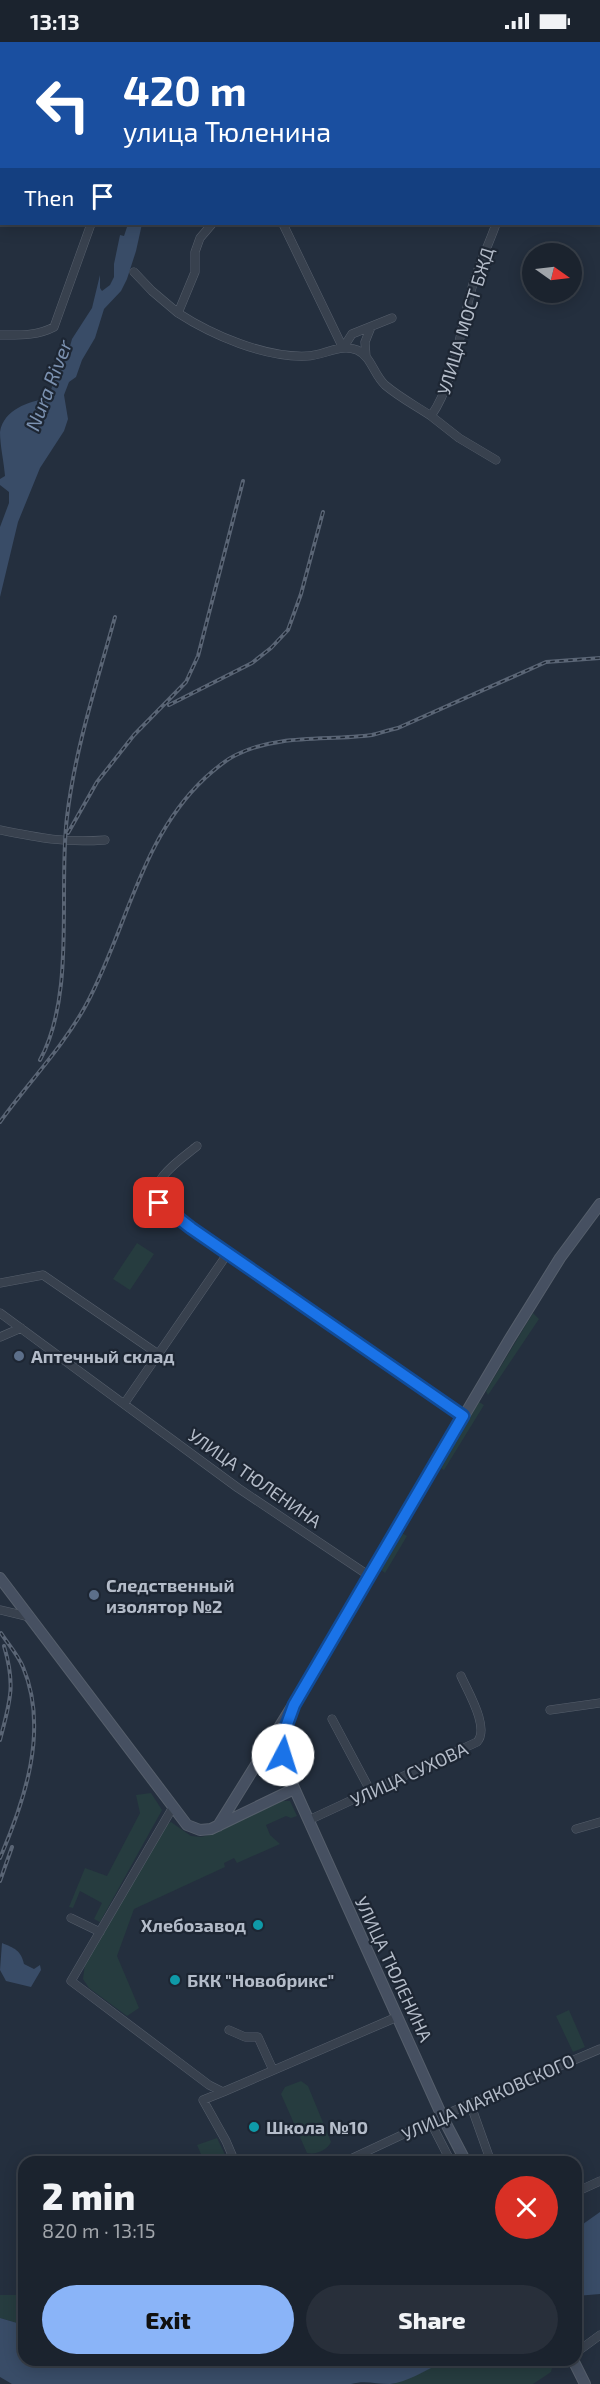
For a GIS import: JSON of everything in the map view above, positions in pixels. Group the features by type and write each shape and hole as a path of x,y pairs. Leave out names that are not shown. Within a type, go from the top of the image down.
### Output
{"main road":[{"name":"УЛИЦА ТЮЛЕНИНА","path":"218,1826 294,1705 368,1575 560,1258 600,1204"},
{"path":"0,1578 185,1824 203,1830 218,1826 294,1789"},
{"name":"УЛИЦА ТЮЛЕНИНА","path":"294,1705 285,1728 282,1749 294,1789 442,2116 463,2156"},
{"path":"262,1756 274,1748 282,1749"},
{"path":"576,2366 585,2384"}],"street":[{"path":"0,335 32,334 54,327 91,225"},
{"path":"178,313 195,272 195,252 200,238 211,225"},
{"path":"283,225 343,348"},
{"name":"УЛИЦА МОСТ БЖД","path":"366,357 384,384 431,416 440,403 447,386 474,280 496,225"},
{"path":"134,272 178,313 202,329 226,339 274,352 308,357 343,348 357,350 366,357"},
{"path":"343,348 352,334 392,318"},
{"path":"366,357 365,342 371,327"},
{"path":"431,416 459,438 496,460"},
{"path":"0,830 50,841 105,840"},
{"path":"197,1146 161,1177 157,1194 159,1203 463,1416"},
{"path":"124,1404 228,1253"},
{"path":"0,1283 44,1275 158,1354"},
{"name":"УЛИЦА ТЮЛЕНИНА","path":"0,1314 238,1488 368,1575"},
{"path":"0,1337 21,1328"},
{"path":"0,1610 31,1618"},
{"name":"УЛИЦА СУХОВА","path":"309,1820 477,1742 481,1738 483,1728 461,1676"},
{"path":"550,1710 600,1703"},
{"path":"333,1719 371,1792"},
{"path":"173,1808 70,1981 209,2085 223,2092"},
{"path":"576,1829 600,1822"},
{"path":"71,1918 100,1932"},
{"path":"232,2156 203,2100 397,2017"},
{"path":"228,2030 245,2037 258,2037 273,2070"},
{"name":"УЛИЦА МАЯКОВСКОГО","path":"357,2156 470,2103 600,2049"},
{"path":"470,2103 489,2156"},
{"path":"430,2121 449,2156"},
{"path":"582,2189 600,2181"},
{"path":"582,2348 600,2335"}],"green space":[{"path":"137,1243 154,1254 130,1290 113,1279"},
{"path":"533,1313 539,1319 488,1395 486,1391"},
{"path":"479,1402 484,1405 444,1470 439,1467"},
{"path":"400,1532 407,1536 385,1573 379,1568"},
{"path":"151,1793 162,1810 100,1922 94,1919 102,1903 80,1891 73,1908 69,1907 85,1868 107,1876 140,1813 136,1795"},
{"path":"282,1801 290,1801 297,1816 291,1818 286,1816 266,1825 270,1835 280,1844 237,1863 234,1858 224,1863 225,1867 134,1909 117,1956 139,2008 127,2016 89,1988 83,1979 85,1964 165,1826 171,1822 191,1836 201,1837"},
{"path":"569,2010 585,2047 573,2052 556,2016"},
{"path":"301,2081 308,2086 331,2142 318,2153 307,2153 281,2094 285,2087"},
{"path":"217,2138 226,2156 202,2156 197,2145"},
{"path":"0,2295 18,2295 18,2323 0,2318"},
{"path":"435,2366 552,2366 551,2372 533,2384 393,2384"}],"water":[{"path":"128,225 142,225 127,279 121,291 104,309 95,338 82,360 76,377 69,382 64,395 68,419 64,431 40,468 18,522 0,597 0,527 9,503 9,492 0,485 0,479 5,476 0,437 2,424 18,408 48,398 52,387 51,379 67,357 72,339 92,308 100,275 102,291 110,285 114,277 114,264 120,235 124,236"},
{"path":"2,1943 16,1950 24,1964 34,1969 40,1965 41,1970 31,1987 6,1981 0,1970"},
{"path":"600,2212 600,2294 582,2296 582,2225"},
{"path":"0,2318 18,2323 18,2366 436,2366 409,2379 390,2384 366,2382 351,2384 12,2384 0,2377"}],"railway":[{"path":"68,833 97,782 134,735 186,682 198,656 243,481"},
{"path":"169,705 252,663 288,630 301,594 323,512"},
{"path":"40,1060 51,1034 62,974 65,846 75,766 115,617"},
{"path":"0,1122 56,1050 86,1005 113,946 136,886 165,829 183,802 221,764 238,754 270,743 355,737 398,728 546,662 600,658"},
{"path":"0,1858 25,1788 34,1739 31,1691 23,1667 1,1633"},
{"path":"0,1740 7,1714 11,1683 4,1646"},
{"path":"0,1881 12,1847"}],"place":[{"name":"Аптечный склад","path":"19,1356"},
{"name":"Следственный изолятор №2","path":"94,1595"},
{"name":"Хлебозавод","path":"258,1925"},
{"name":"БКК \"Новобрикс\"","path":"175,1980"},
{"name":"Школа №10","path":"254,2127"}],"route":[{"path":"159,1203 191,1228 463,1416 294,1705 282,1738 283,1755"}],"water label":[{"name":"Nura River","path":"48,385"}]}
